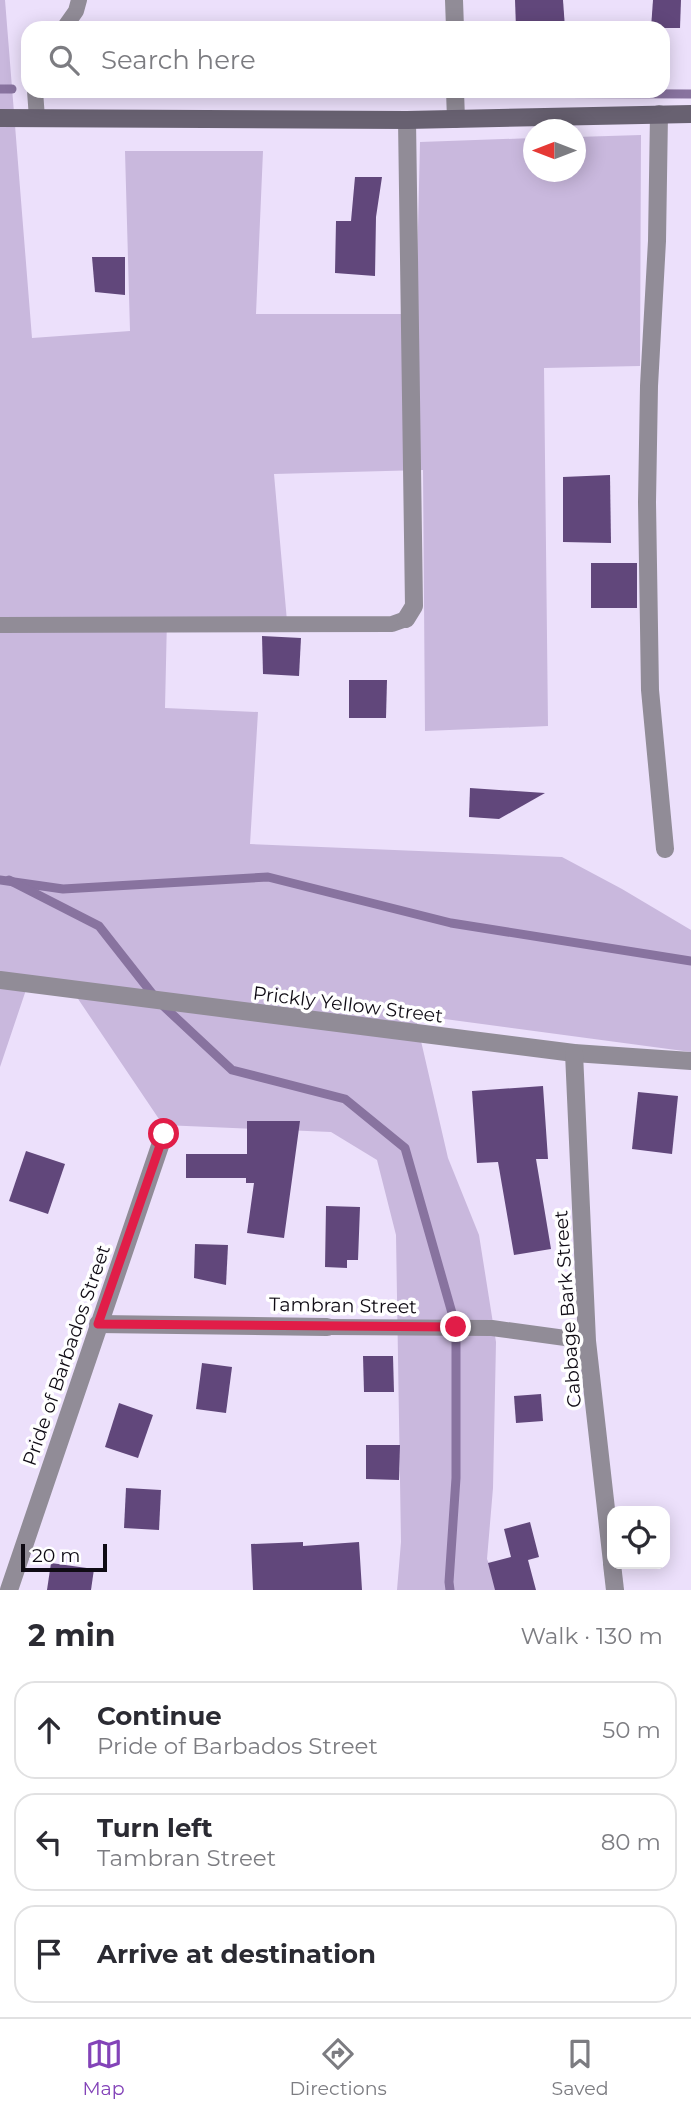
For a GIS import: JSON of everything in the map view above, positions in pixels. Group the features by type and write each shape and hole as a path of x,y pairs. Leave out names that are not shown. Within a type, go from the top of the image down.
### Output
{"main road":[{"path":"0,118 407,120 691,114"}],"street":[{"path":"454,0 455,21"},
{"path":"455,98 456,119"},
{"path":"659,114 647,502 650,690 665,849"},
{"path":"406,619 414,606 407,120"},
{"name":"Prickly Yellow Street","path":"0,980 574,1053 691,1061"},
{"name":"Cabbage Bark Street","path":"574,1053 587,1342 607,1519"},
{"name":"Pride of Barbados Street","path":"9,1590 164,1134"},
{"name":"Tambran Street","path":"98,1324 327,1326"},
{"name":"Cabbage Bark Street","path":"613,1569 615,1590"}],"lane":[{"path":"69,21 79,0"},
{"path":"36,98 37,118"},
{"path":"0,625 392,624 406,619"},
{"name":"Tambran Street","path":"327,1326 492,1328 587,1342"}],"shaded area":[{"path":"0,0 5,0 32,338 130,331 125,151 263,151 256,314 416,314 420,142 523,138 523,182 586,182 586,137 641,135 640,366 544,368 548,726 425,731 423,470 274,474 287,621 167,618 165,708 258,712 250,844 562,857 691,930 691,1052 415,1015 448,1158 479,1235 496,1342 493,1488 487,1559 500,1590 397,1590 401,1542 396,1235 377,1160 331,1132 163,1125 66,981 30,978 0,1067"}],"building":[{"path":"515,0 563,0 564,21 516,21"},
{"path":"653,0 681,0 680,28 670,28 670,21 652,21"},
{"path":"355,177 382,177 376,217 375,276 335,273 336,221 351,221"},
{"path":"92,257 125,257 125,295 95,292"},
{"path":"610,475 611,543 563,542 563,477"},
{"path":"591,563 637,563 637,608 591,608"},
{"path":"262,636 301,638 299,676 263,674"},
{"path":"349,680 387,680 386,718 349,718"},
{"path":"470,788 545,793 499,819 469,817"},
{"path":"543,1086 548,1159 536,1159 551,1249 514,1255 498,1162 477,1163 472,1091"},
{"path":"638,1092 678,1096 672,1154 632,1149"},
{"path":"247,1121 300,1121 284,1238 247,1233 254,1183 246,1183 246,1178 186,1178 186,1154 247,1154"},
{"path":"26,1151 65,1164 48,1214 9,1201"},
{"path":"326,1206 360,1207 358,1260 347,1260 347,1268 325,1267"},
{"path":"195,1244 228,1245 226,1285 194,1278"},
{"path":"363,1356 393,1356 394,1392 364,1392"},
{"path":"202,1363 232,1367 226,1413 196,1409"},
{"path":"541,1394 543,1421 516,1423 514,1396"},
{"path":"119,1403 153,1415 138,1458 105,1447"},
{"path":"366,1445 400,1445 399,1480 366,1479"},
{"path":"126,1488 161,1490 159,1530 124,1528"},
{"path":"530,1522 539,1557 528,1560 536,1590 495,1590 488,1563 511,1557 504,1529"},
{"path":"303,1542 303,1546 359,1542 362,1590 253,1590 251,1544"},
{"path":"51,1563 94,1569 91,1590 47,1590"}],"waterway":[{"path":"0,89 12,89"},
{"path":"670,94 691,94"},
{"path":"0,880 63,889 268,877 451,923 691,961"},
{"path":"9,880 99,926 158,1001 232,1070 345,1099 405,1148 456,1327 456,1478 450,1590"}],"route":[{"path":"164,1134 98,1324 456,1327"}]}
